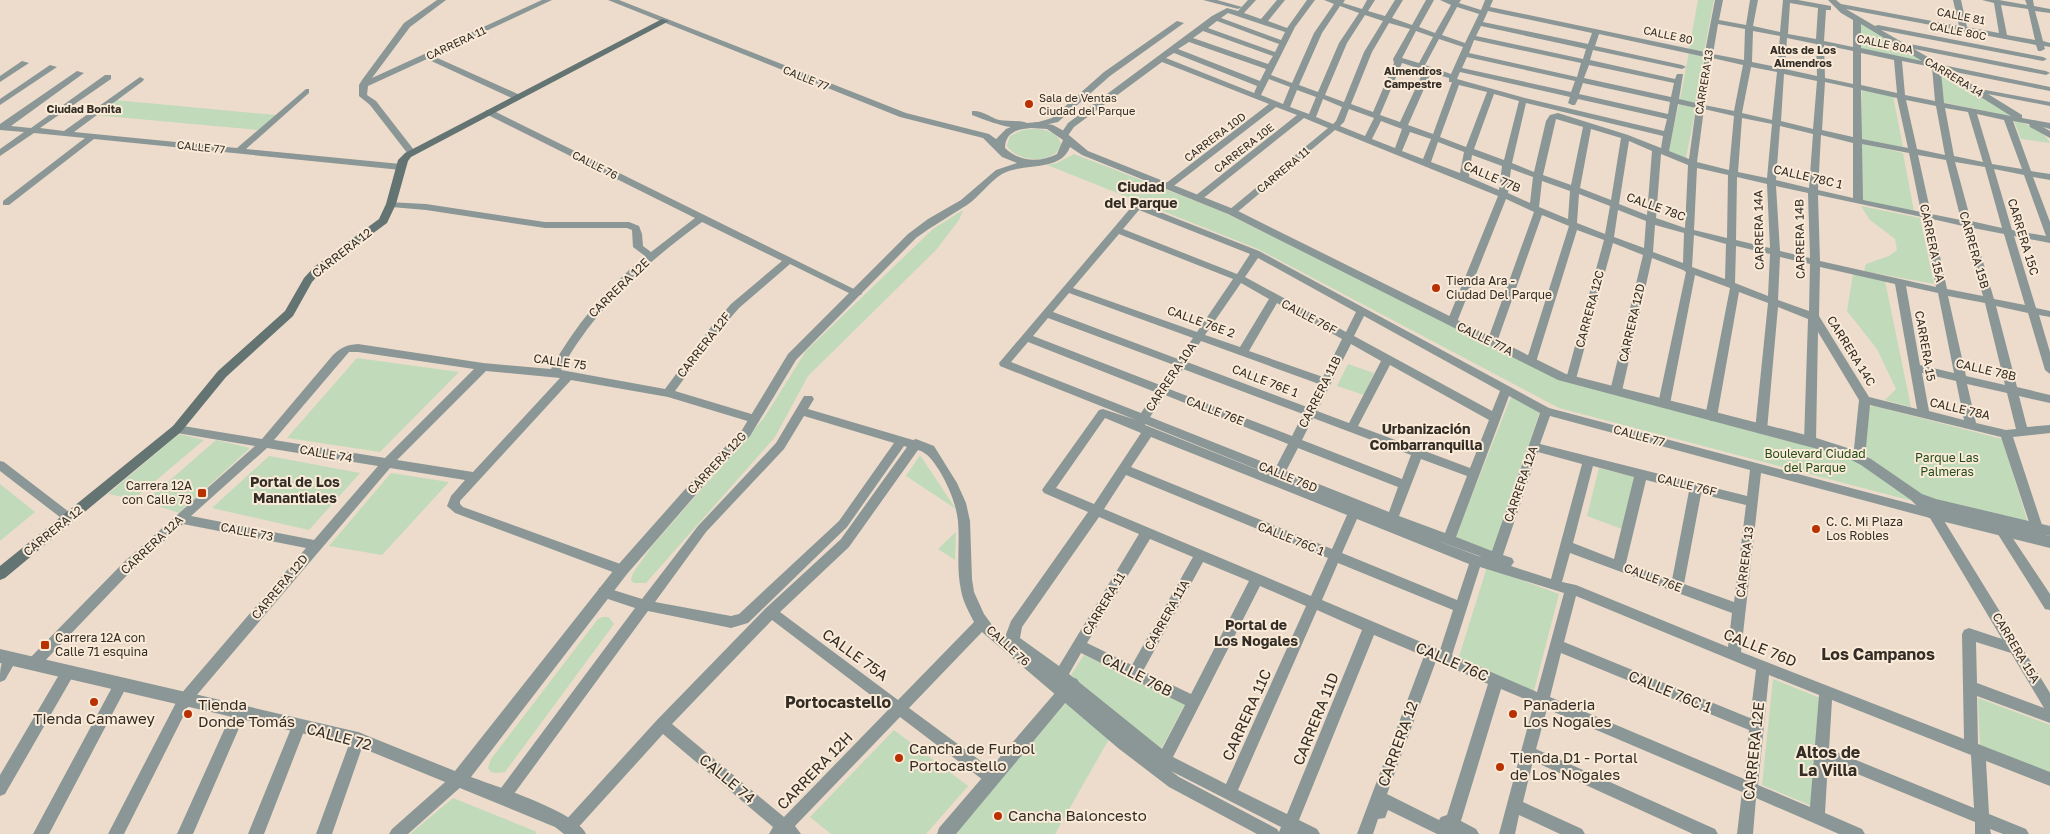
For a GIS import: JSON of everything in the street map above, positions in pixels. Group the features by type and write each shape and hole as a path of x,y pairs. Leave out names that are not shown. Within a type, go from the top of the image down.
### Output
{"main road":[{"name":"CARRERA 12","path":"0,574 177,428 222,374 289,313 308,280 318,269 387,216 401,167 405,157 411,152 665,21"}],"street":[{"path":"411,152 373,103 363,96 362,90 407,25 442,0"},
{"name":"CARRERA 11","path":"364,85 548,0"},
{"name":"CALLE 77","path":"612,0 903,115 986,136 1002,151"},
{"path":"1207,0 1222,2 1263,22 1289,31"},
{"path":"1242,12 1252,0"},
{"path":"1263,22 1281,0"},
{"path":"1256,97 1289,31 1311,0"},
{"path":"1328,0 1340,2 1387,20 1468,46"},
{"path":"1307,117 1320,95 1343,43 1362,11 1371,0"},
{"name":"CARRERA 11","path":"1232,212 1340,122 1368,52 1399,0"},
{"path":"1367,141 1398,63 1397,59 1430,0"},
{"name":"CALLE 80","path":"1444,0 1486,7 1938,104 2026,121"},
{"name":"CARRERA 13","path":"1689,270 1693,164 1708,55 1719,0"},
{"path":"1711,417 1733,286 1733,173 1738,114 1748,62 1749,28 1754,0"},
{"path":"1787,0 1844,11"},
{"name":"CARRERA 14A","path":"1761,430 1773,302 1772,182 1787,0"},
{"path":"1958,0 1963,28"},
{"path":"1986,0 2030,4 2050,12"},
{"name":"CALLE 81","path":"1833,1 2050,45"},
{"name":"CARRERA 14","path":"1833,1 1844,11 2026,121 2050,133"},
{"path":"1285,108 1318,33 1340,2"},
{"path":"1397,152 1425,68 1456,2"},
{"path":"1996,2 2003,36"},
{"path":"2030,4 2050,90"},
{"path":"1426,164 1437,138 1455,76 1486,7"},
{"name":"CARRERA 14B","path":"1810,441 1815,263 1813,192 1821,78 1820,42 1822,7"},
{"path":"1002,151 1010,158 1028,163 1044,162 1058,157 1067,147 1066,138 1071,125 1227,10 1242,12"},
{"path":"1215,18 1283,43"},
{"path":"1857,18 1858,202"},
{"name":"CALLE 80A","path":"1715,21 2050,90"},
{"path":"1038,125 1055,120 1107,74 1180,23"},
{"path":"1479,23 1682,67"},
{"name":"CALLE 80C","path":"1869,25 2043,59"},
{"path":"1202,28 1277,55"},
{"path":"1567,115 1596,31"},
{"path":"1472,37 1679,82"},
{"name":"CALLE 78C","path":"1188,38 1269,72 1294,86 1690,233 1815,263 2050,314"},
{"path":"1900,44 2046,73"},
{"path":"1173,50 1262,85"},
{"name":"CARRERA 13","path":"1650,219 1661,150 1676,101 1686,50"},
{"path":"1464,54 1858,141 2050,177"},
{"path":"427,56 517,98"},
{"name":"CARRERA 15A","path":"1898,58 1902,96 1971,426"},
{"name":"CALLE 77B","path":"1161,59 1464,178 1573,225 1814,318"},
{"path":"1397,59 1455,76 1574,96 1672,117"},
{"path":"0,80 25,63"},
{"name":"CARRERA 15B","path":"1936,66 1938,104 1949,157 1966,224 1989,301 2022,431"},
{"path":"0,104 53,68"},
{"path":"1,128 80,73"},
{"path":"1455,76 1491,92 1523,100 1567,115 1667,134"},
{"path":"0,153 108,77"},
{"path":"67,133 140,80"},
{"path":"1975,89 2050,104"},
{"path":"239,150 306,91"},
{"path":"1464,178 1469,150 1491,92"},
{"path":"1452,322 1503,196 1507,164 1523,100"},
{"name":"CARRERA 10D","path":"1168,186 1275,104"},
{"name":"CARRERA 15C","path":"1972,111 2050,370"},
{"name":"CALLE 76","path":"489,112 856,293"},
{"path":"975,113 998,122 1048,127 1066,138"},
{"path":"1492,342 1537,210 1538,176 1550,120 1553,117 1567,115"},
{"name":"CALLE 78C 1","path":"1567,115 1588,125 1661,150 1693,164 1858,202 2050,240"},
{"name":"CARRERA 10E","path":"1198,198 1307,117"},
{"path":"2008,118 2050,235"},
{"path":"999,172 1002,151 999,142 1002,136 1017,127 1027,125"},
{"path":"1531,362 1573,225 1575,190 1588,125"},
{"name":"CALLE 77","path":"1,128 401,167"},
{"path":"6,203 93,136"},
{"name":"CARRERA 12C","path":"1571,379 1609,239 1625,137"},
{"name":"CALLE 77A","path":"1066,138 1085,154 1232,212 1531,362 1571,379 1761,430 1810,441 1859,458 1916,496"},
{"name":"CARRERA 12G","path":"458,780 622,570 708,472 746,433 792,357 912,236 932,221 973,196 999,172 1028,163"},
{"path":"391,204 409,205 534,224 629,225 636,228 638,232 637,246 639,250 652,256"},
{"name":"CALLE 77","path":"1118,230 1137,206 1256,253 1546,410 1934,514 2044,529"},
{"name":"CARRERA 12E","path":"554,373 567,346 586,321 639,266 701,218"},
{"name":"CARRERA 12D","path":"1616,391 1648,254 1650,219"},
{"path":"1026,337 1118,230"},
{"name":"CALLE 76F","path":"1118,230 1239,278 1494,418"},
{"name":"CARRERA 10A","path":"1096,511 1123,469 1142,426 1162,390 1256,253"},
{"name":"CARRERA 12F","path":"668,393 715,329 735,306 789,260"},
{"path":"1664,404 1689,270"},
{"name":"CARRERA 15","path":"1900,282 1924,415"},
{"name":"CALLE 76E 2","path":"1068,289 1326,382"},
{"path":"1243,351 1275,298"},
{"name":"CARRERA 11B","path":"1279,473 1362,311"},
{"name":"CALLE 76E 1","path":"1046,313 1473,474"},
{"name":"CARRERA 14C","path":"1814,318 1865,400 1859,458"},
{"name":"CALLE 76D","path":"1026,337 1004,363 1142,426 1354,513 1476,561 1492,564 1554,586 1571,589"},
{"name":"CALLE 76E","path":"1026,337 1405,485"},
{"name":"CALLE 75","path":"358,348 483,367 554,373 668,393 754,419"},
{"name":"CARRERA 12A","path":"33,664 129,565 265,443 342,353 346,350 358,348"},
{"path":"1351,429 1386,360"},
{"name":"CARRERA 12D","path":"116,834 185,699 386,464 483,367"},
{"name":"CALLE 78B","path":"1916,368 2050,400"},
{"path":"568,376 455,499 453,506 459,510 622,570"},
{"path":"1448,539 1506,389"},
{"path":"503,798 643,605 702,529 780,446 808,399"},
{"name":"CALLE 78A","path":"1865,400 2006,434 2022,431 2050,430"},
{"name":"CARRERA 12A","path":"1496,557 1546,410"},
{"name":"CALLE 76","path":"801,411 916,443 930,449 958,497 964,521 964,573 967,593 982,623 1164,760 1230,792 1289,829 1312,834"},
{"name":"CALLE 76D","path":"1048,490 1103,414 1279,473 1557,580 1571,589 1734,656 2050,779"},
{"name":"CALLE 74","path":"177,428 386,464 475,477"},
{"path":"2006,434 2044,529"},
{"path":"604,592 643,605 731,622 743,619 793,571 828,541 843,524 902,440"},
{"path":"574,830 662,725 771,612 845,543 916,443"},
{"name":"CALLE 76F","path":"1534,447 1752,502"},
{"path":"1392,518 1418,453"},
{"path":"1557,580 1590,461"},
{"path":"0,465 69,518"},
{"name":"CARRERA 13","path":"1734,656 1756,467"},
{"name":"CALLE 76C 1","path":"1123,469 1460,607"},
{"path":"1619,566 1642,474"},
{"path":"1677,587 1696,487"},
{"name":"CALLE 76C","path":"1048,490 1857,834"},
{"path":"1916,496 1934,514"},
{"name":"CALLE 77","path":"1916,496 1934,504 2050,542"},
{"path":"1011,645 1016,625 1096,511"},
{"name":"CARRERA 11C","path":"1230,792 1354,513"},
{"name":"CARRERA 15A","path":"1934,514 2050,706"},
{"name":"CALLE 73","path":"180,518 315,545"},
{"path":"1998,524 2050,605"},
{"name":"CARRERA 11","path":"1065,684 1080,646 1147,532"},
{"name":"CALLE 76E","path":"1566,546 1740,610"},
{"name":"CARRERA 11A","path":"1134,674 1200,556"},
{"name":"CARRERA 12","path":"1364,834 1460,607 1476,561"},
{"path":"1164,760 1257,579"},
{"path":"1507,834 1571,589"},
{"name":"CALLE 75A","path":"771,612 992,778"},
{"name":"CARRERA 12H","path":"784,831 899,707 982,623"},
{"name":"CARRERA 11D","path":"1289,829 1370,627"},
{"path":"1983,834 1970,687 1968,634 2017,649"},
{"name":"CALLE 76C 1","path":"1556,645 1757,727"},
{"name":"CALLE 76B","path":"1080,646 1194,703"},
{"path":"0,676 5,657"},
{"name":"CALLE 72","path":"5,657 358,740 503,798 574,830"},
{"name":"CARRERA 12E","path":"1745,834 1763,667"},
{"path":"0,789 68,672"},
{"path":"1451,831 1496,681"},
{"path":"41,834 121,684"},
{"path":"945,834 992,778 1065,684"},
{"name":"CALLE 76","path":"1065,684 1174,782 1272,834"},
{"path":"1970,687 2050,717"},
{"path":"1817,817 1826,692"},
{"path":"185,834 239,712"},
{"name":"CALLE 74","path":"662,725 784,831"},
{"path":"256,834 299,726"},
{"path":"324,834 358,740"},
{"path":"1528,752 1710,834"},
{"path":"1822,753 2021,834"},
{"path":"397,834 458,780"},
{"path":"1381,790 1451,831"},
{"path":"1372,834 1384,800 1451,831 1471,834"},
{"path":"1514,805 1576,834"}],"green space":[{"path":"1698,0 1714,0 1704,52 1689,49"},
{"path":"1860,23 1927,62 1860,49"},
{"path":"1689,52 1704,56 1696,103 1680,100"},
{"path":"1940,71 2015,117 1942,102"},
{"path":"1862,90 1893,96 1903,147 1861,139"},
{"path":"115,100 276,115 258,130 94,115"},
{"path":"1679,104 1696,108 1686,158 1668,152"},
{"path":"2014,121 2035,128 2050,143 2021,139"},
{"path":"1023,130 1045,130 1056,136 1061,144 1058,151 1052,156 1036,159 1019,156 1012,152 1007,146 1010,136"},
{"path":"1860,143 1903,153 1914,211 1863,201"},
{"name":"Boulevard Ciudad del Parque","path":"1074,154 1221,211 1559,378 1578,385 1839,452 1861,463 1920,503 1559,408 1258,249 1047,165 1057,163"},
{"path":"1861,206 1920,218 1934,284 1864,271 1866,264 1889,256 1897,250 1895,239 1870,220"},
{"path":"963,210 959,220 936,250 808,376 775,437 646,583 634,583 631,580 633,573 652,546 764,418 806,351 933,229"},
{"path":"1853,274 1885,281 1911,407 1885,400 1896,389 1877,349 1847,311"},
{"path":"357,358 459,372 380,452 287,438"},
{"path":"1348,364 1374,373 1364,395 1337,386"},
{"path":"1511,397 1540,411 1492,553 1455,538"},
{"name":"Parque Las Palmeras","path":"1874,406 2002,439 2028,523 1925,498 1871,460 1865,453 1866,407"},
{"path":"179,434 204,440 134,499 108,494"},
{"path":"216,440 250,448 179,513 145,502"},
{"path":"920,455 956,509 906,476"},
{"path":"269,456 360,473 309,530 212,508"},
{"path":"1599,468 1635,477 1622,529 1587,516"},
{"path":"391,473 449,482 382,555 329,546"},
{"path":"0,484 35,512 0,541"},
{"path":"956,532 955,560 938,549"},
{"path":"1487,567 1559,594 1534,691 1458,660"},
{"path":"609,617 614,624 505,772 491,772 488,768 491,759 598,619"},
{"path":"1084,655 1185,704 1160,751 1071,675"},
{"path":"1773,679 1820,698 1812,806 1762,785"},
{"path":"1978,698 2050,725 2050,773 1980,746"},
{"path":"1067,702 1109,739 1055,834 952,834"},
{"name":"Cancha de Furbol Portocastello","path":"894,730 968,786 926,834 831,834 810,817"},
{"path":"453,798 537,832 535,834 410,834"}],"place":[{"name":"Sala de Ventas Ciudad del Parque","path":"1029,104"},
{"name":"Tienda Ara - Ciudad Del Parque","path":"1436,288"},
{"name":"Carrera 12A con Calle 73","path":"202,493"},
{"name":"C. C. Mi Plaza Los Robles","path":"1816,529"},
{"name":"Carrera 12A con Calle 71 esquina","path":"45,645"},
{"name":"Tienda Camawey","path":"94,702"},
{"name":"Tienda Donde Tomás","path":"188,714"},
{"name":"Panaderia Los Nogales","path":"1513,714"},
{"name":"Cancha de Furbol Portocastello","path":"899,758"},
{"name":"Tienda D1 - Portal de Los Nogales","path":"1500,767"},
{"name":"Cancha Baloncesto","path":"998,816"}],"district":[{"name":"Altos de Los Almendros","path":"1803,56"},
{"name":"Almendros Campestre","path":"1413,77"},
{"name":"Ciudad Bonita","path":"84,109"},
{"name":"Ciudad del Parque","path":"1141,196"},
{"name":"Urbanización Combarranquilla","path":"1426,438"},
{"name":"Portal de Los Manantiales","path":"295,490"},
{"name":"Portal de Los Nogales","path":"1256,634"},
{"name":"Los Campanos","path":"1878,654"},
{"name":"Portocastello","path":"838,702"},
{"name":"Altos de La Villa","path":"1828,761"}]}
